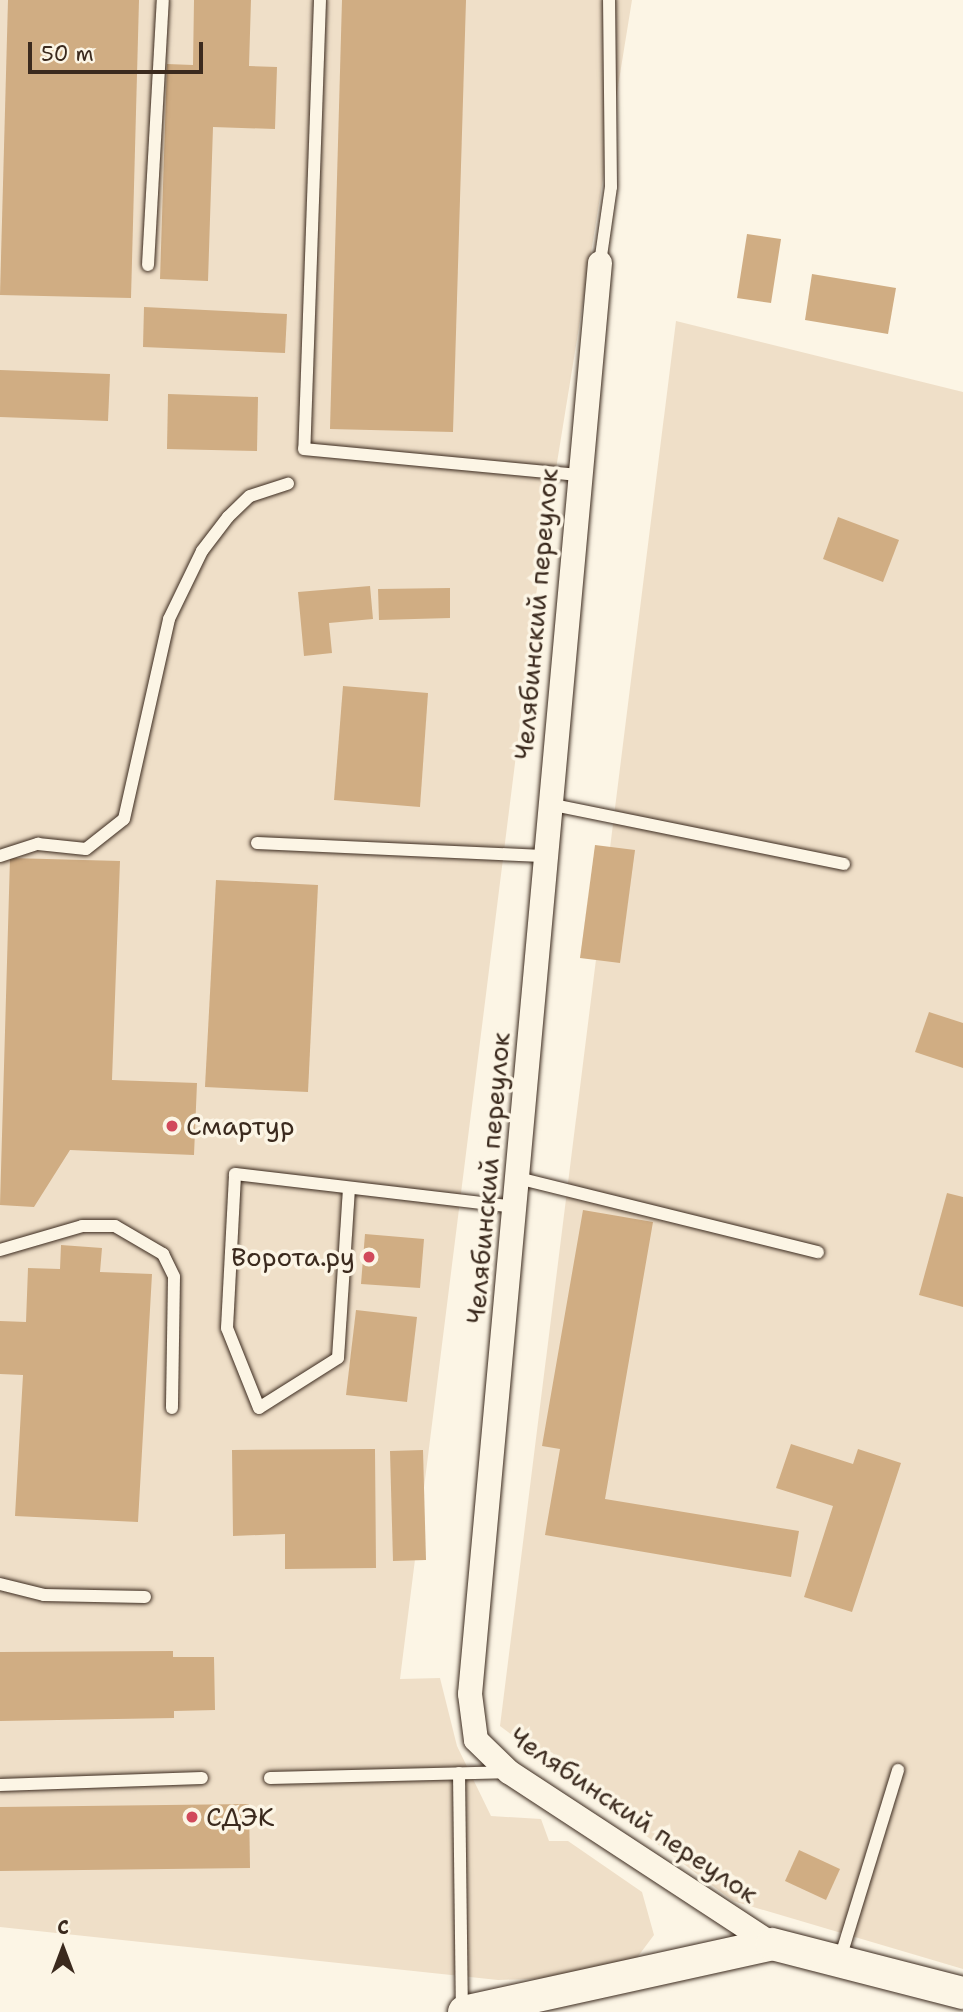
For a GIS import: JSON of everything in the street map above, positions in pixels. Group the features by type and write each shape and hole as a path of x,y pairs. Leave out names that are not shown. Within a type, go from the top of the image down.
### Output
{"street":[{"name":"Челябинский переулок","path":"600,263 578,475 549,804 548,856 470,1695 476,1740 509,1772 772,1944"},
{"path":"463,2012 772,1944 963,1993"}],"lane":[{"path":"148,265 163,0"},
{"path":"320,0 304,449 578,475"},
{"path":"600,263 611,187 609,0"},
{"path":"0,856 38,844 86,849 124,819 169,619 202,551 228,517 250,496 288,484"},
{"path":"549,804 844,864"},
{"path":"257,844 548,856"},
{"path":"349,1188 338,1357 259,1408 227,1328 235,1174 516,1207"},
{"path":"518,1178 818,1252"},
{"path":"0,1250 82,1226 115,1226 163,1254 174,1277 172,1408"},
{"path":"0,1584 44,1595 145,1597"},
{"path":"838,1962 898,1770"},
{"path":"270,1778 509,1772"},
{"path":"459,1773 463,2012"},
{"path":"0,1785 202,1778"}],"shaded area":[{"path":"0,0 632,0 538,580 400,1679 440,1678 457,1746 491,1816 541,1819 549,1841 568,1841 642,1892 654,1935 633,1963 561,1978 498,1980 0,1927"},
{"path":"676,321 963,392 963,1969 733,1901 500,1726"}],"building":[{"path":"8,0 139,0 131,298 0,295"},
{"path":"194,0 251,0 249,66 277,67 275,129 213,127 208,281 160,279 167,64 193,65"},
{"path":"342,0 466,0 453,432 330,429"},
{"path":"747,234 781,239 771,303 737,298"},
{"path":"812,274 896,288 888,334 805,320"},
{"path":"144,307 287,314 285,353 143,347"},
{"path":"0,370 110,374 108,421 0,417"},
{"path":"168,394 258,397 257,451 167,449"},
{"path":"838,517 899,540 883,582 823,559"},
{"path":"370,586 373,619 329,623 332,653 304,656 298,592"},
{"path":"450,588 450,618 379,620 378,589"},
{"path":"343,686 428,693 420,807 334,800"},
{"path":"595,845 635,850 620,963 580,958"},
{"path":"10,858 120,861 112,1080 197,1083 194,1155 70,1150 34,1207 0,1205"},
{"path":"216,880 318,885 308,1092 205,1087"},
{"path":"929,1012 963,1023 963,1068 915,1052"},
{"path":"947,1193 963,1197 963,1307 919,1295"},
{"path":"583,1210 653,1222 605,1499 799,1531 791,1577 545,1535 560,1449 542,1446"},
{"path":"365,1234 424,1239 420,1288 361,1284"},
{"path":"61,1245 102,1248 100,1272 152,1274 138,1522 15,1516 23,1375 0,1374 0,1321 26,1322 28,1268 60,1269"},
{"path":"356,1310 417,1317 407,1402 346,1395"},
{"path":"791,1444 853,1464 858,1449 901,1463 852,1612 804,1597 833,1506 776,1488"},
{"path":"375,1449 376,1568 285,1569 285,1534 233,1536 232,1450"},
{"path":"423,1450 426,1560 393,1561 390,1451"},
{"path":"173,1651 173,1657 214,1657 215,1710 174,1711 174,1718 0,1721 0,1652"},
{"path":"249,1804 250,1868 0,1871 0,1807"},
{"path":"799,1850 840,1869 826,1900 785,1881"}],"place":[{"name":"Смартур","path":"172,1126"},
{"name":"Ворота.ру","path":"369,1257"},
{"name":"СДЭК","path":"192,1817"}]}
